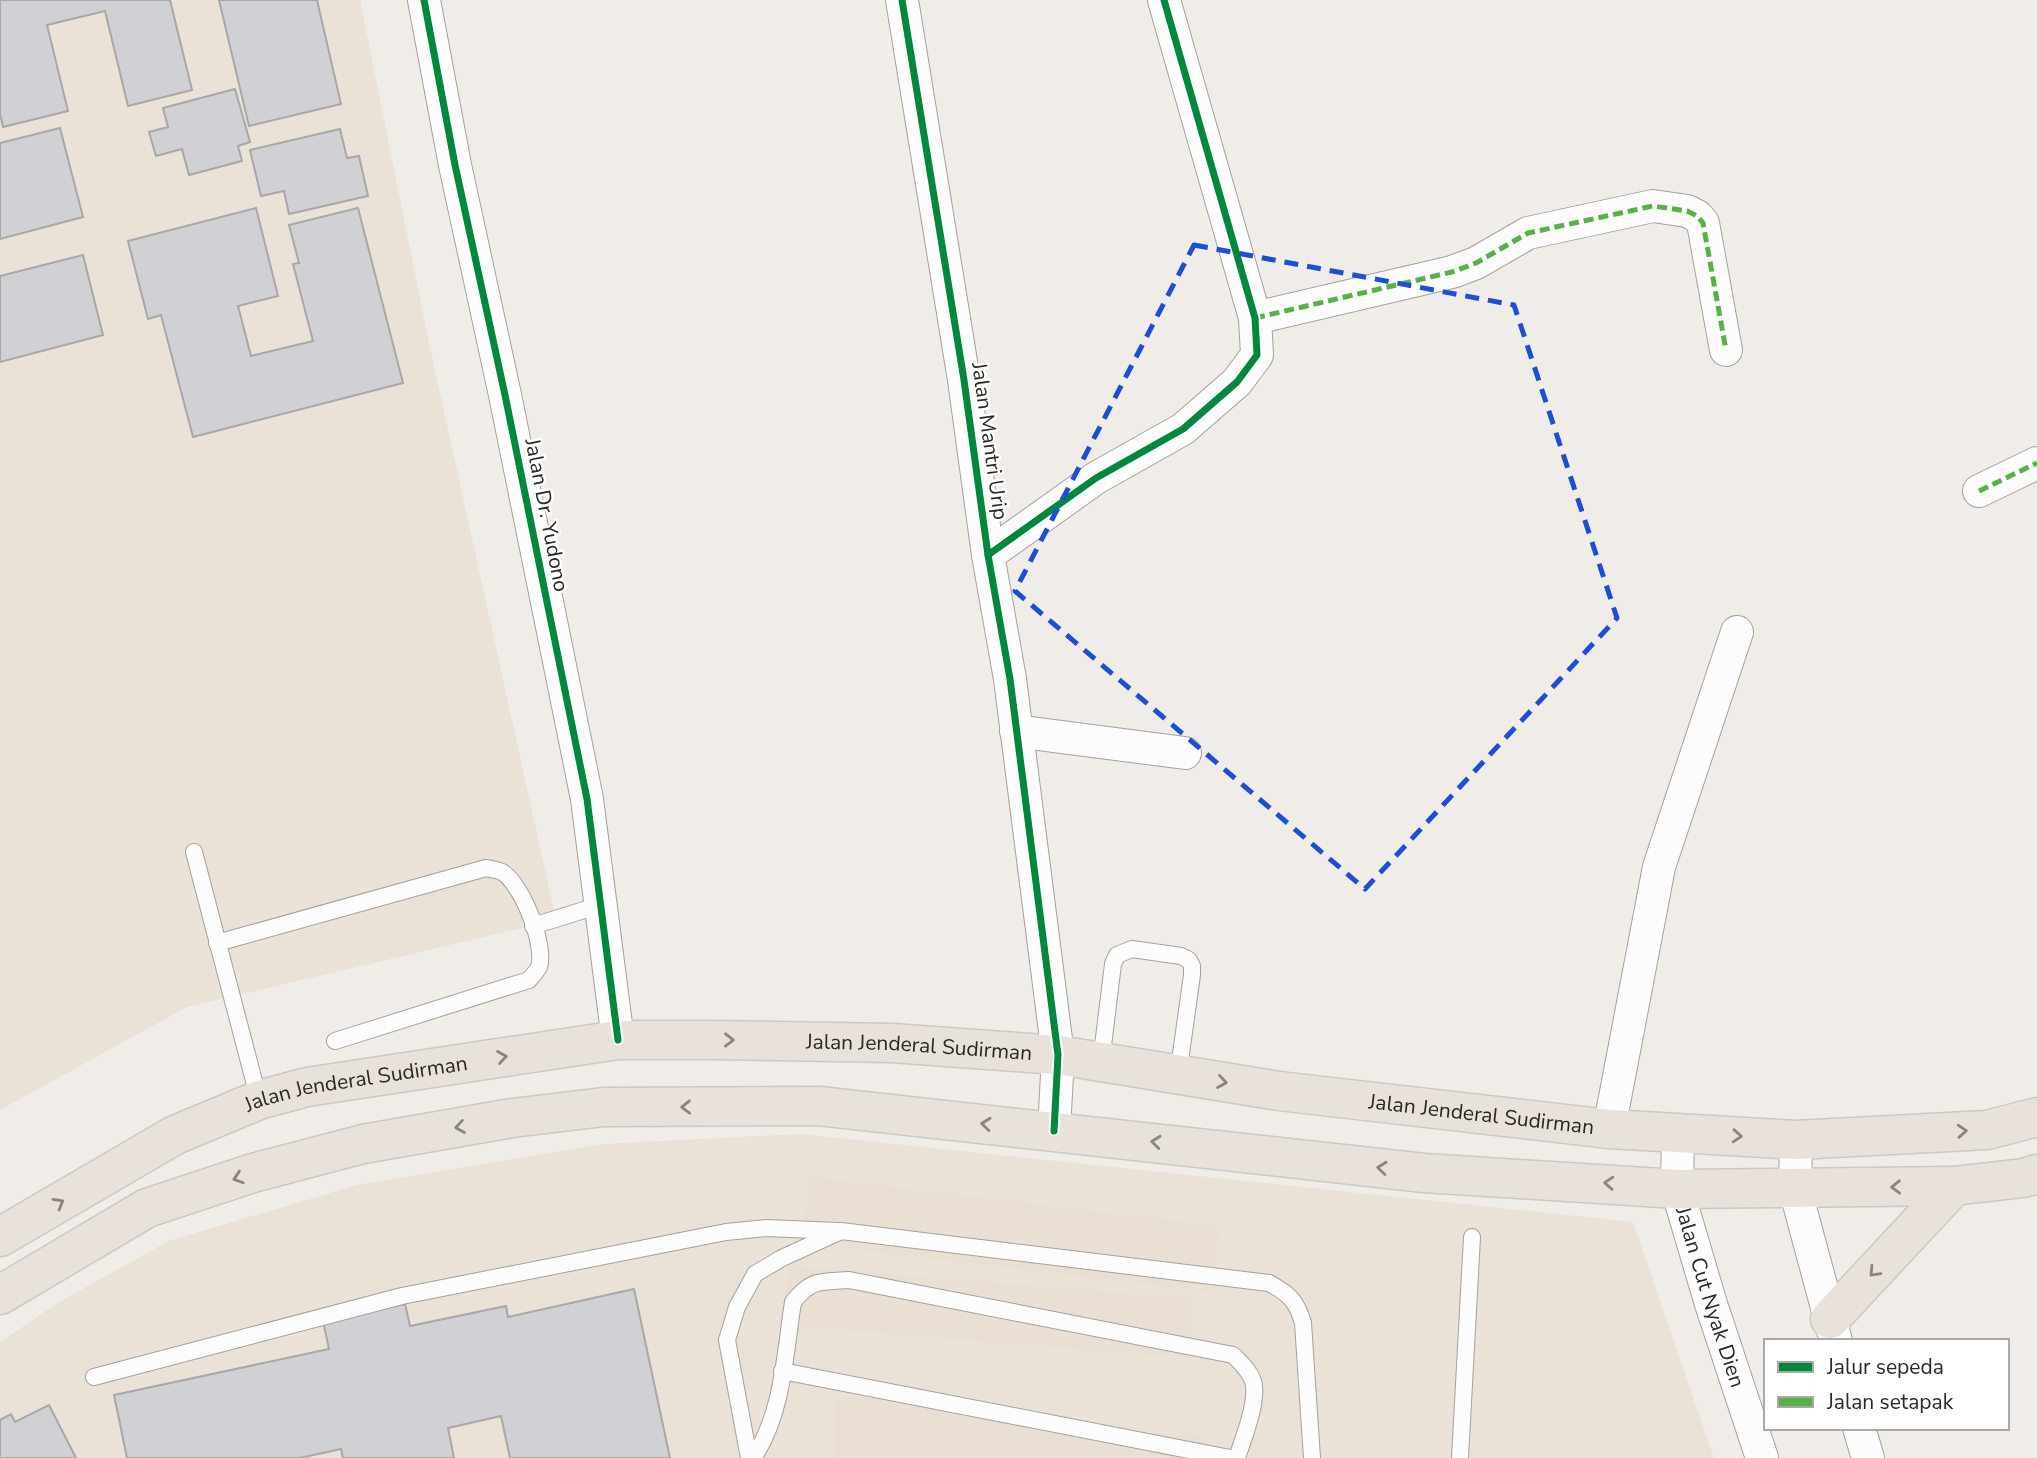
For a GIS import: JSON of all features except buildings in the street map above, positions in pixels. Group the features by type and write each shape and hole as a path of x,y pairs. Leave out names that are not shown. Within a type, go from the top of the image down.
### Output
{"highway":[{"name":"Jalan Jenderal Sudirman","path":"0,1237 175,1135 259,1100 307,1087 618,1040 892,1043 1058,1055 1279,1091 1609,1129 1796,1140 1987,1130 2037,1116"},
{"path":"0,1295 147,1208 253,1173 362,1144 512,1118 604,1107 819,1105 1424,1173 1677,1189 1954,1186 2037,1174"},
{"path":"1833,1330 1954,1186"}],"street":[{"name":"Jalan Dr. Yudono","path":"424,0 455,165 505,394 587,799 618,1040"},
{"name":"Jalan Mantri Urip","path":"902,0 964,380 988,555 1010,679 1058,1055 1054,1131"},
{"path":"988,555 1096,478 1182,429 1237,382 1257,355 1255,318 1164,0"},
{"path":"1255,318 1452,272 1528,233 1653,206 1687,211 1703,223 1726,350"},
{"path":"1979,491 2037,463"},
{"path":"1609,1129 1659,867 1737,632"},
{"path":"1016,731 1185,753"},
{"name":"Jalan Cut Nyak Dien","path":"1678,1132 1677,1189 1711,1304 1762,1458"},
{"path":"1796,1140 1795,1189 1833,1330"},
{"path":"1861,1430 1868,1458"}],"lane":[{"path":"194,852 259,1100"},
{"path":"217,943 486,868 502,873 515,887 529,911 540,951 538,967 529,980 335,1041"},
{"path":"533,926 600,905"},
{"path":"1101,1062 1113,964 1117,955 1132,949 1181,956 1189,960 1192,975 1178,1074"},
{"path":"94,1377 402,1296 712,1235 766,1228 841,1231 1269,1283 1288,1293 1299,1307 1303,1323 1312,1458"},
{"path":"751,1458 727,1340 737,1307 755,1274 782,1258 841,1231"},
{"path":"1460,1458 1472,1237"},
{"path":"751,1458 765,1440 773,1418 793,1301 805,1287 818,1282 849,1280 1233,1355 1246,1368 1254,1384 1252,1406 1237,1458"},
{"path":"782,1371 1230,1458"}],"highlighted area":[{"path":"1194,245 1514,305 1617,618 1365,889 1015,591"}],"shaded area":[{"path":"0,0 360,0 430,348 556,920 187,1007 0,1110"},
{"path":"801,1134 1633,1222 1714,1458 0,1458 0,1342 61,1301 169,1241 357,1185 603,1144"},
{"path":"809,1177 1220,1226 1213,1292 802,1243"},
{"path":"788,1266 1194,1299 1189,1358 784,1325"},
{"path":"835,1395 1204,1436 1205,1458 835,1458"}],"marked path":[{"path":"1255,318 1452,272 1476,263 1528,233 1653,206 1687,211 1703,223 1726,350"},
{"path":"1979,491 2037,463"}],"cycle path":[{"path":"424,0 455,165 587,799 618,1040"},
{"path":"902,0 964,380 988,555 1010,679 1058,1055 1054,1131"},
{"path":"988,555 1096,478 1183,429 1237,382 1257,355 1255,318 1164,0"}]}
